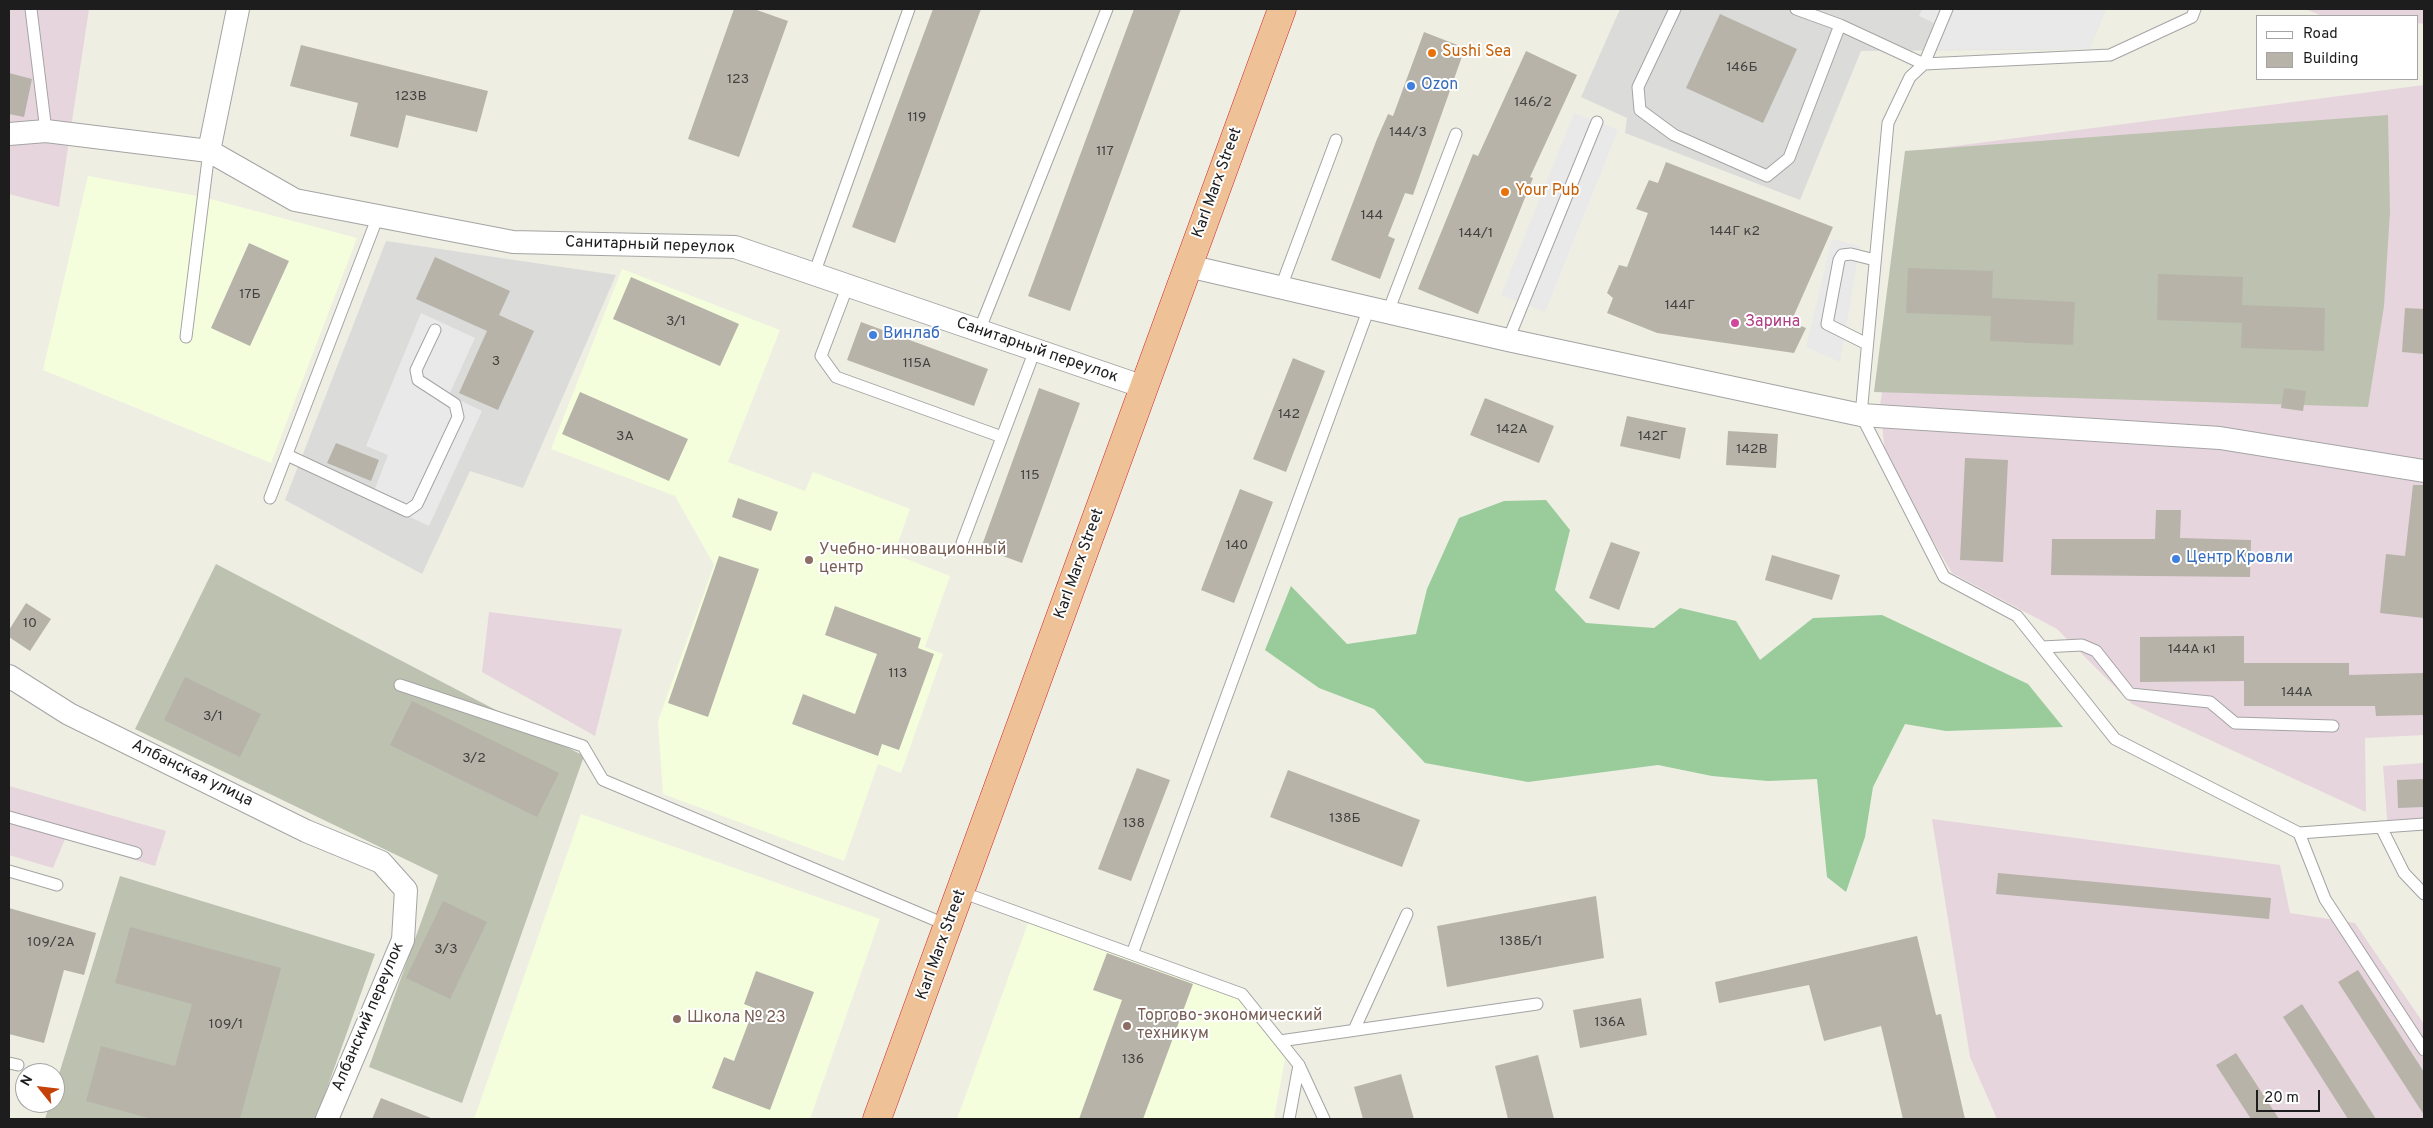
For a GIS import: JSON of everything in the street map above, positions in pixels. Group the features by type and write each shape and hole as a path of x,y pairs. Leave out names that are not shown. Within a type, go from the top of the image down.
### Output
{"highway":[{"name":"Karl Marx Street","path":"877,1119 1282,9"}],"street":[{"path":"209,152 238,9"},
{"name":"Санитарный переулок","path":"9,134 46,131 209,152 295,200 513,242 735,247 1144,387"},
{"path":"1188,266 1508,340 1861,415 2220,438 2424,471"},
{"name":"Албанская улица","path":"9,676 69,714 306,831 381,862"},
{"name":"Албанский переулок","path":"327,1119 403,940 406,890 381,862"}],"lane":[{"path":"30,9 46,131"},
{"path":"814,274 909,9"},
{"path":"980,331 1107,9"},
{"path":"1675,9 1638,87 1640,110 1674,135 1767,176 1789,158 1840,25"},
{"path":"1796,9 1840,25 1924,64 2110,55 2192,17 2195,9"},
{"path":"1947,9 1924,64 1910,77 1888,123 1861,415 1944,577 2017,616 2115,739 2299,833 2424,824"},
{"path":"1508,340 1596,122"},
{"path":"1132,954 1378,310 1456,134"},
{"path":"1281,287 1336,140"},
{"path":"186,337 209,152"},
{"path":"270,498 378,216"},
{"path":"1867,344 1827,324 1839,260 1842,255 1851,254 1876,260"},
{"path":"848,285 821,356 836,377 1002,437"},
{"path":"287,455 407,511 417,504 458,417 455,404 418,380 416,370 435,330"},
{"path":"962,543 1035,350"},
{"path":"2042,647 2082,645 2096,651 2130,694 2210,702 2235,723 2333,726"},
{"path":"400,685 583,746 602,780 949,926"},
{"path":"9,817 136,853"},
{"path":"2381,827 2404,873 2424,894"},
{"path":"2299,833 2325,899 2424,1050"},
{"path":"9,871 57,885"},
{"path":"961,892 1242,994 1299,1065 1324,1119"},
{"path":"1354,1030 1408,914"},
{"path":"1280,1041 1538,1004"},
{"path":"1289,1119 1299,1065"}],"shaded area":[{"path":"9,9 89,9 59,207 9,194"},
{"path":"1620,9 2106,9 2089,49 1861,51 1800,200 1625,133 1627,118 1581,97"},
{"path":"1922,9 2106,9 2089,49 1923,50 1934,23 1919,16"},
{"path":"2305,9 2424,9 2424,24 2418,23 2418,15 2320,15"},
{"path":"2424,85 2424,735 2365,738 2366,812 2132,704 2057,629 1952,573 1886,462 1880,405 1924,150"},
{"path":"1574,113 1618,130 1545,312 1501,295"},
{"path":"2388,115 2390,212 2384,306 2368,407 1874,392 1905,151"},
{"path":"88,176 203,197 357,238 271,463 43,370"},
{"path":"1832,239 1860,246 1840,362 1806,347"},
{"path":"386,241 616,275 523,488 470,471 422,574 285,500"},
{"name":"Учебно-инновационный центр","path":"622,269 780,330 728,462 805,491 813,472 910,509 894,554 950,576 925,647 943,654 901,773 878,764 844,861 663,794 658,721 714,565 675,496 551,449"},
{"path":"421,313 475,338 449,395 482,411 429,526 371,499 388,455 366,446"},
{"path":"216,564 584,756 462,1103 369,1067 438,875 135,729"},
{"path":"489,612 622,629 595,736 482,672"},
{"path":"2424,763 2424,830 2388,831 2383,766"},
{"path":"9,786 166,831 155,866 65,839 53,868 9,855"},
{"name":"Школа № 23","path":"581,814 880,919 810,1119 474,1119"},
{"path":"1932,819 2280,865 2290,913 2355,923 2424,1024 2424,1119 1997,1119 1970,1057"},
{"path":"120,876 375,954 316,1119 45,1119 47,1113 65,1113 65,1063 62,1063"},
{"name":"Торгово-экономический техникум","path":"1032,912 1242,994 1285,1059 1274,1119 957,1119"}],"green space":[{"path":"1546,500 1570,530 1555,590 1586,623 1654,628 1680,608 1736,621 1760,660 1813,618 1882,615 2028,684 2063,727 1946,731 1905,724 1873,787 1865,837 1846,892 1827,877 1817,779 1768,781 1712,776 1658,765 1528,782 1425,763 1374,709 1319,688 1265,650 1291,586 1347,644 1416,634 1427,589 1459,518 1504,501"}],"building":[{"path":"734,9 754,9 788,21 739,157 688,139"},
{"path":"933,9 981,9 895,243 852,227"},
{"path":"1134,9 1181,9 1070,311 1028,296"},
{"path":"1720,14 1797,49 1763,123 1686,88"},
{"path":"1424,32 1465,48 1413,195 1405,193 1388,236 1395,239 1380,279 1331,260 1377,139 1388,114 1393,116"},
{"path":"301,45 488,91 477,132 406,115 398,148 350,136 358,103 290,86"},
{"path":"1526,51 1577,75 1530,177 1533,178 1478,314 1418,289 1473,154 1478,156"},
{"path":"9,73 32,79 24,117 9,114"},
{"path":"1666,162 1833,227 1791,322 1806,328 1794,353 1657,333 1607,313 1613,298 1607,293 1619,265 1627,267 1648,213 1636,209 1649,180 1658,183"},
{"path":"249,243 289,261 250,346 211,328"},
{"path":"435,257 510,291 499,315 534,331 498,410 459,393 487,331 416,299"},
{"path":"1908,268 1993,271 1992,298 2075,302 2073,345 1990,341 1991,316 1906,313"},
{"path":"2158,274 2243,277 2242,305 2325,308 2324,351 2241,348 2242,323 2157,320"},
{"path":"631,277 739,324 720,366 613,319"},
{"path":"2405,308 2424,309 2424,354 2402,352"},
{"path":"861,322 988,369 974,406 847,360"},
{"path":"1293,358 1325,371 1286,472 1253,459"},
{"path":"1039,388 1080,403 1022,563 981,548"},
{"path":"2284,388 2306,391 2303,411 2281,408"},
{"path":"580,392 688,439 669,481 562,434"},
{"path":"1485,398 1554,426 1539,463 1470,435"},
{"path":"1627,416 1686,428 1680,459 1620,446"},
{"path":"1728,431 1778,434 1776,468 1726,465"},
{"path":"336,443 379,460 371,481 327,463"},
{"path":"1965,458 2008,460 2003,562 1960,560"},
{"path":"2413,485 2424,485 2424,618 2380,613 2386,554 2405,556"},
{"path":"1240,489 1273,502 1234,603 1201,590"},
{"path":"738,498 778,512 771,531 732,517"},
{"path":"2156,510 2181,510 2180,538 2251,540 2250,577 2051,575 2052,539 2155,539"},
{"path":"1611,542 1640,552 1619,610 1589,598"},
{"path":"1772,555 1840,575 1832,600 1765,580"},
{"path":"719,556 759,569 708,717 668,703"},
{"path":"26,603 51,619 30,651 9,637 9,630"},
{"path":"835,606 921,638 918,648 934,654 899,750 882,744 878,756 792,724 803,694 855,714 877,654 825,635"},
{"path":"2244,636 2244,663 2349,663 2349,675 2424,673 2424,715 2376,716 2375,706 2244,706 2244,681 2140,682 2140,637"},
{"path":"185,677 261,714 240,757 164,720"},
{"path":"412,701 559,773 537,817 390,745"},
{"path":"1137,768 1170,780 1131,881 1098,869"},
{"path":"1288,770 1420,820 1402,867 1270,817"},
{"path":"2424,779 2424,807 2398,808 2397,780"},
{"path":"1998,873 2271,898 2269,919 1996,894"},
{"path":"1596,896 1604,958 1447,987 1437,926"},
{"path":"443,901 487,922 450,999 406,978"},
{"path":"9,908 96,933 84,975 64,970 44,1043 9,1034"},
{"path":"130,927 281,968 240,1119 152,1119 86,1101 101,1046 175,1066 192,1004 115,983"},
{"path":"1917,936 1936,1015 1941,1014 1965,1119 1903,1119 1881,1026 1824,1041 1809,985 1719,1003 1715,982"},
{"path":"1107,953 1193,984 1143,1119 1079,1119 1122,1000 1093,990"},
{"path":"2358,970 2424,1072 2424,1115 2338,982"},
{"path":"756,971 814,992 770,1110 712,1088 724,1057 734,1061 754,1008 744,1004"},
{"path":"1641,998 1647,1035 1580,1048 1573,1010"},
{"path":"2302,1004 2376,1119 2348,1119 2283,1017"},
{"path":"2236,1053 2279,1119 2251,1119 2216,1065"},
{"path":"1538,1055 1554,1119 1508,1119 1495,1066"},
{"path":"1401,1074 1414,1119 1363,1119 1354,1087"},
{"path":"381,1098 431,1118 431,1119 372,1119"}],"place":[{"name":"Sushi Sea","path":"1432,53"},
{"name":"Ozon","path":"1411,86"},
{"name":"Your Pub","path":"1505,192"},
{"name":"Зарина","path":"1735,323"},
{"name":"Винлаб","path":"873,335"},
{"name":"Центр Кровли","path":"2176,559"},
{"name":"Учебно-инновационный центр","path":"809,560"},
{"name":"Школа № 23","path":"677,1019"},
{"name":"Торгово-экономический техникум","path":"1127,1026"}]}
